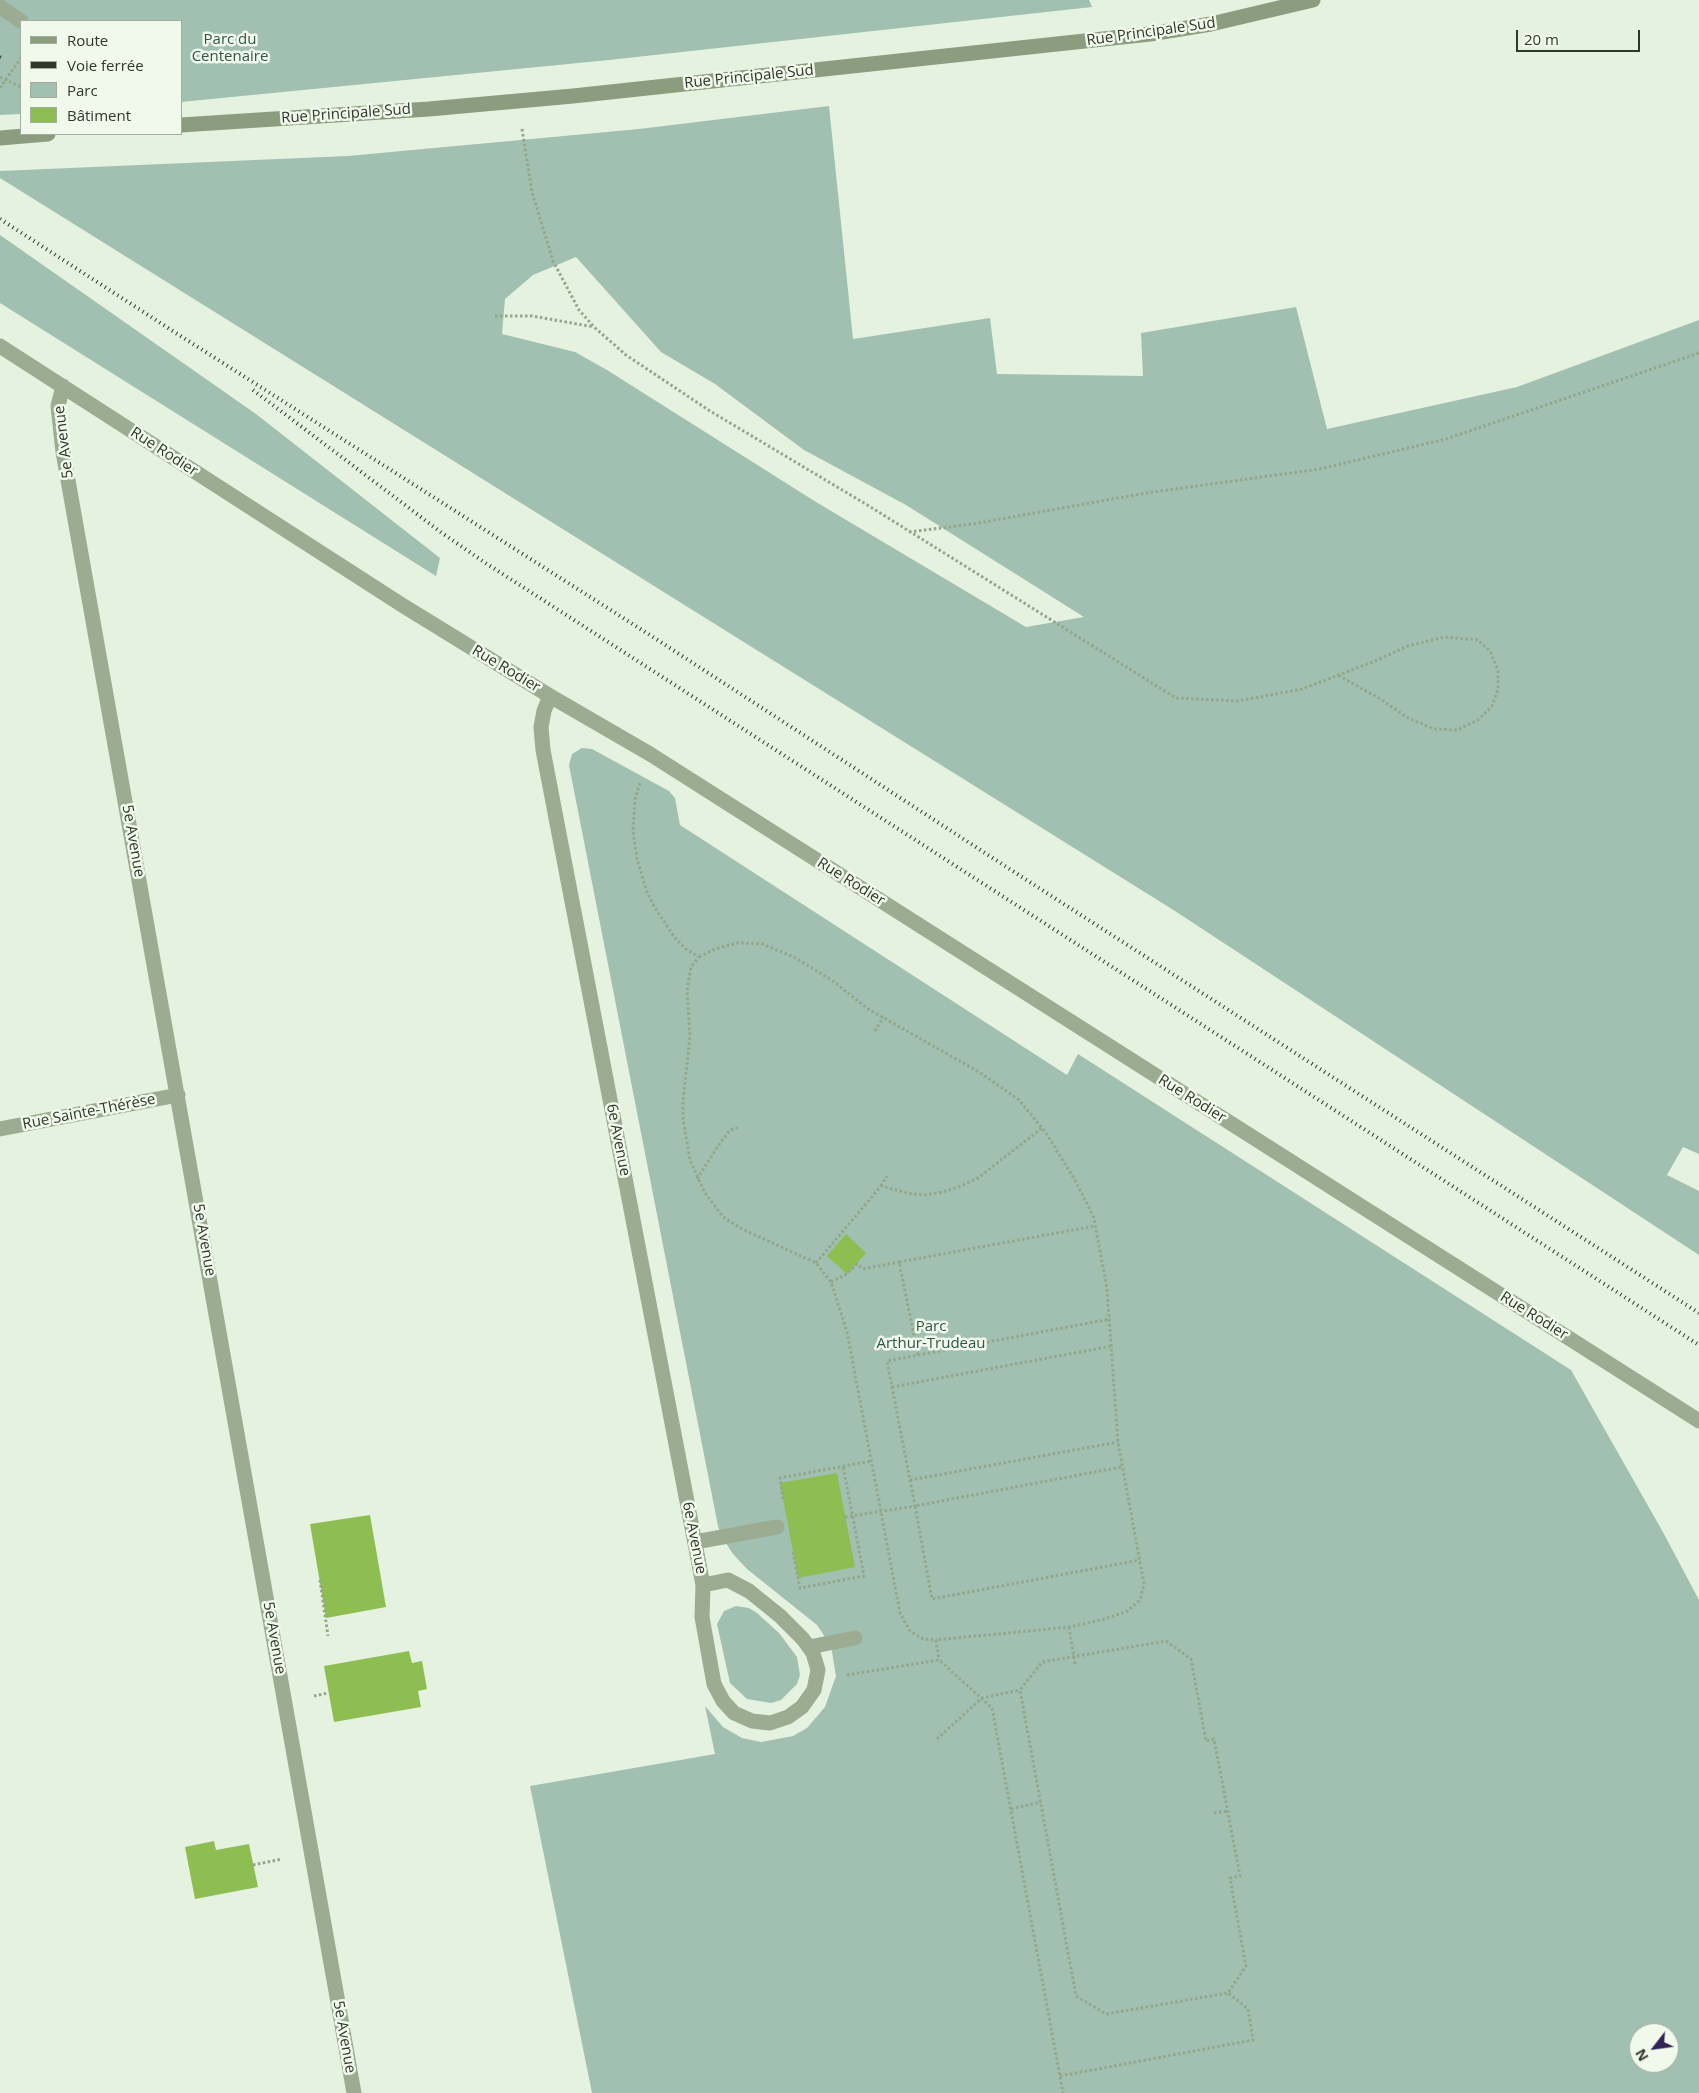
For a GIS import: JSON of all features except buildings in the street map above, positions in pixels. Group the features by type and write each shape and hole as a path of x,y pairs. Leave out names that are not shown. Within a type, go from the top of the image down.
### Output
{"street":[{"name":"Rue Principale Sud","path":"182,125 429,109 519,101 1150,34 1211,24 1312,0"},
{"path":"0,7 20,20"},
{"path":"0,138 36,135"},
{"name":"Rue Rodier","path":"0,346 402,605 550,696 650,754 1699,1421"},
{"name":"5e Avenue","path":"63,386 58,406 63,452 354,2093"},
{"name":"6e Avenue","path":"550,696 544,711 541,727 543,750 703,1585 702,1616 714,1684 723,1701 734,1713 752,1721 770,1723 788,1718 802,1707 814,1690 817,1680 818,1670 809,1646 780,1616 738,1585 728,1580 703,1585"},
{"name":"Rue Sainte-Thérèse","path":"0,1129 178,1095"},
{"path":"695,1542 777,1527"},
{"path":"809,1646 855,1638"}],"path":[{"path":"0,88 20,59"},
{"path":"0,77 20,87"},
{"path":"519,101 532,192 553,261 579,310 594,327 626,355 710,411 1176,698 1238,701 1302,689 1408,646 1444,637 1478,640 1490,651 1498,670 1498,689 1492,706 1478,720 1457,730 1434,729 1408,718 1382,700 1338,675"},
{"path":"495,316 532,316 594,327"},
{"path":"909,532 972,524 1146,493 1320,468 1446,439 1699,353"},
{"path":"642,776 635,799 633,830 642,876 655,908 663,921 675,938 686,949 699,957"},
{"path":"736,943 762,944 794,956 883,1017 979,1072 1019,1100 1042,1128 1075,1180 1094,1218 1107,1290 1118,1442 1144,1584 1140,1600 1126,1612 1070,1627 936,1640 923,1639 910,1631 900,1613 847,1332 832,1282 816,1264 730,1222 713,1205 697,1180 685,1140 683,1101 690,1035 687,990 691,967 699,957 715,949 736,943"},
{"path":"875,1031 883,1017"},
{"path":"697,1180 730,1130 740,1127"},
{"path":"881,1186 912,1194 925,1195 961,1186 986,1173 1042,1128"},
{"path":"816,1264 881,1186 887,1176"},
{"path":"832,1282 847,1274 857,1264 863,1269 1095,1226"},
{"path":"900,1262 918,1355"},
{"path":"1110,1319 887,1361 932,1599 1140,1560"},
{"path":"892,1387 1112,1346"},
{"path":"910,1480 1118,1442"},
{"path":"784,1500 780,1478 871,1461"},
{"path":"792,1542 800,1588 864,1576 843,1466"},
{"path":"845,1517 915,1506 1122,1467"},
{"path":"320,1580 328,1636"},
{"path":"1070,1627 1075,1664"},
{"path":"936,1640 939,1660 992,1708 1063,2093"},
{"path":"937,1739 982,1698 1020,1690 1042,1662 1166,1641 1191,1658 1206,1741 1214,1739 1240,1876 1230,1878 1246,1966 1228,1993 1106,2014 1076,1996 1020,1690"},
{"path":"846,1675 939,1660"},
{"path":"1011,1809 1041,1802"},
{"path":"1214,1813 1228,1811"},
{"path":"1060,2076 1253,2040 1248,2009 1228,1993"}],"green space":[{"name":"Parc du Centenaire","path":"0,0 1089,0 1092,7 609,60 182,102 182,20 20,20 20,114 0,115"},
{"path":"829,106 853,339 990,318 997,374 1143,376 1141,333 1296,307 1327,429 1517,387 1699,320 1699,1154 1683,1147 1667,1175 1699,1191 1699,1255 1175,911 0,178 0,171 348,156 639,129","holes":["576,257 661,352 715,384 804,450 906,505 1084,617 1026,627 816,502 607,370 575,352 502,334 505,299 533,275"]},
{"path":"0,235 256,414 440,558 436,576 0,303"},
{"name":"Parc Arthur-Trudeau","path":"582,748 592,749 669,791 675,798 680,825 1067,1075 1078,1054 1571,1370 1664,1534 1699,1600 1699,2093 592,2093 530,1786 715,1754 705,1706 723,1727 742,1738 761,1742 793,1736 807,1728 825,1707 836,1676 831,1646 817,1625 747,1569 733,1554 722,1537 718,1526 569,765 572,754"},
{"path":"736,1606 749,1608 757,1613 779,1633 797,1657 800,1675 797,1684 781,1700 771,1703 747,1699 730,1683 717,1624 724,1611"}],"railway":[{"path":"0,219 653,637 1699,1313"},
{"path":"253,390 442,533 484,562 1699,1345"}]}
